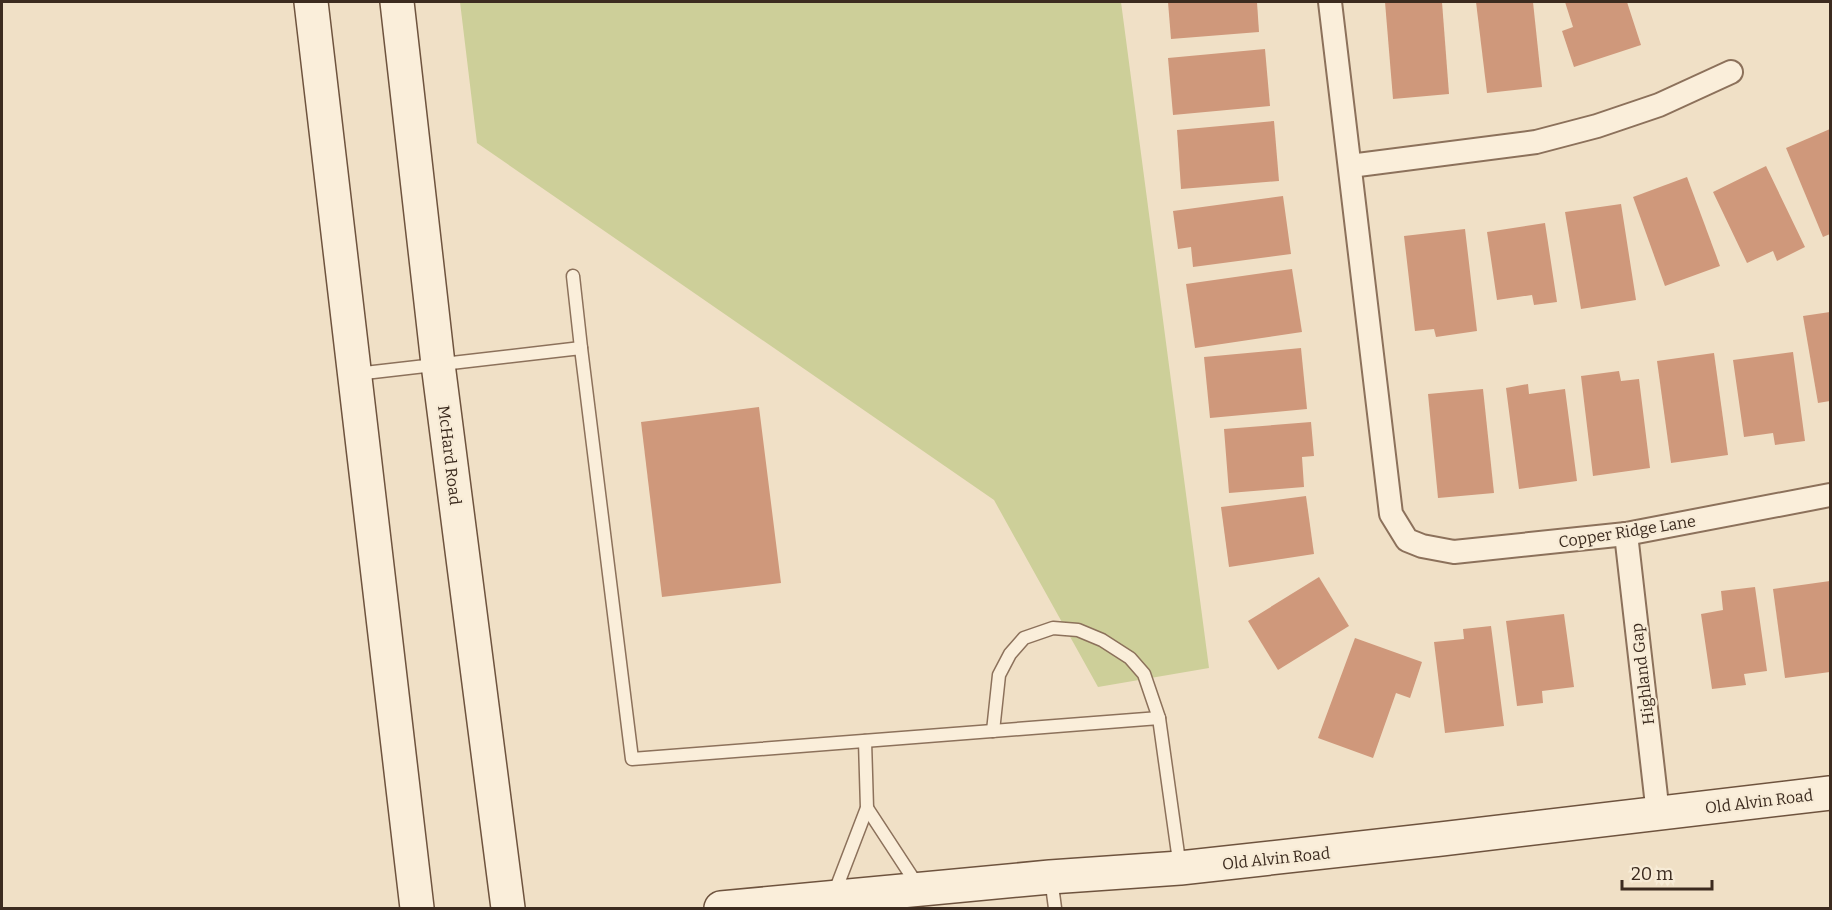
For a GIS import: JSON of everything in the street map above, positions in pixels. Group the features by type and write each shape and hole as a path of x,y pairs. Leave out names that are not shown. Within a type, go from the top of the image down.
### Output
{"main road":[{"path":"311,2 417,909"},
{"name":"McHard Road","path":"397,2 438,364 508,909"},
{"name":"Old Alvin Road","path":"721,909 851,900 921,889 1053,893 1180,868 1830,793"}],"street":[{"path":"1330,2 1350,166 1536,142 1597,126 1659,105 1731,72"},
{"name":"Copper Ridge Lane","path":"1350,166 1391,514 1407,540 1422,546 1454,552 1626,534 1830,495"},
{"name":"Highland Gap","path":"1626,534 1658,814"}],"lane":[{"path":"573,276 632,759 1159,718"},
{"path":"355,375 581,348"},
{"path":"993,731 999,675 1010,654 1024,638 1053,628 1078,630 1102,639 1130,658 1144,674 1159,718 1180,868"},
{"path":"851,900 867,808 865,741"},
{"path":"867,808 921,889"}],"green space":[{"path":"460,2 1121,2 1209,668 1098,687 994,500 477,143"}],"building":[{"path":"1168,2 1257,2 1259,32 1171,39"},
{"path":"1385,2 1442,2 1449,94 1393,99"},
{"path":"1476,2 1533,2 1542,87 1487,93"},
{"path":"1565,2 1627,2 1641,45 1574,67 1562,31 1573,27"},
{"path":"1265,49 1270,106 1173,115 1168,58"},
{"path":"1274,121 1279,181 1181,189 1177,130"},
{"path":"1830,129 1830,234 1823,237 1786,148"},
{"path":"1766,166 1805,247 1777,261 1773,251 1747,263 1713,192"},
{"path":"1687,177 1720,266 1665,286 1633,197"},
{"path":"1283,196 1291,254 1193,267 1191,247 1178,249 1173,211"},
{"path":"1621,204 1636,300 1581,309 1565,212"},
{"path":"1545,223 1557,302 1534,305 1532,295 1497,300 1487,232"},
{"path":"1465,229 1477,331 1436,337 1434,329 1415,331 1404,236"},
{"path":"1292,269 1302,332 1195,348 1186,284"},
{"path":"1830,312 1830,401 1818,403 1803,316"},
{"path":"1301,348 1307,409 1210,418 1204,357"},
{"path":"1793,352 1805,441 1775,445 1773,433 1744,437 1733,360"},
{"path":"1714,353 1728,455 1671,463 1657,361"},
{"path":"1619,371 1621,381 1639,379 1650,468 1593,476 1581,376"},
{"path":"1528,384 1529,394 1565,389 1577,481 1519,489 1506,388"},
{"path":"1483,389 1494,493 1438,498 1428,394"},
{"path":"759,407 781,583 662,597 641,422"},
{"path":"1311,422 1314,456 1302,457 1304,487 1229,493 1224,429"},
{"path":"1306,496 1314,554 1229,567 1221,507"},
{"path":"1319,577 1349,626 1278,670 1248,621"},
{"path":"1830,581 1830,672 1785,678 1773,589"},
{"path":"1755,587 1767,671 1744,674 1746,685 1712,689 1701,614 1723,610 1721,591"},
{"path":"1564,614 1574,687 1542,691 1543,703 1517,706 1506,621"},
{"path":"1491,626 1504,726 1445,733 1434,642 1464,639 1463,629"},
{"path":"1355,638 1422,662 1410,698 1396,693 1373,758 1318,738"}]}
